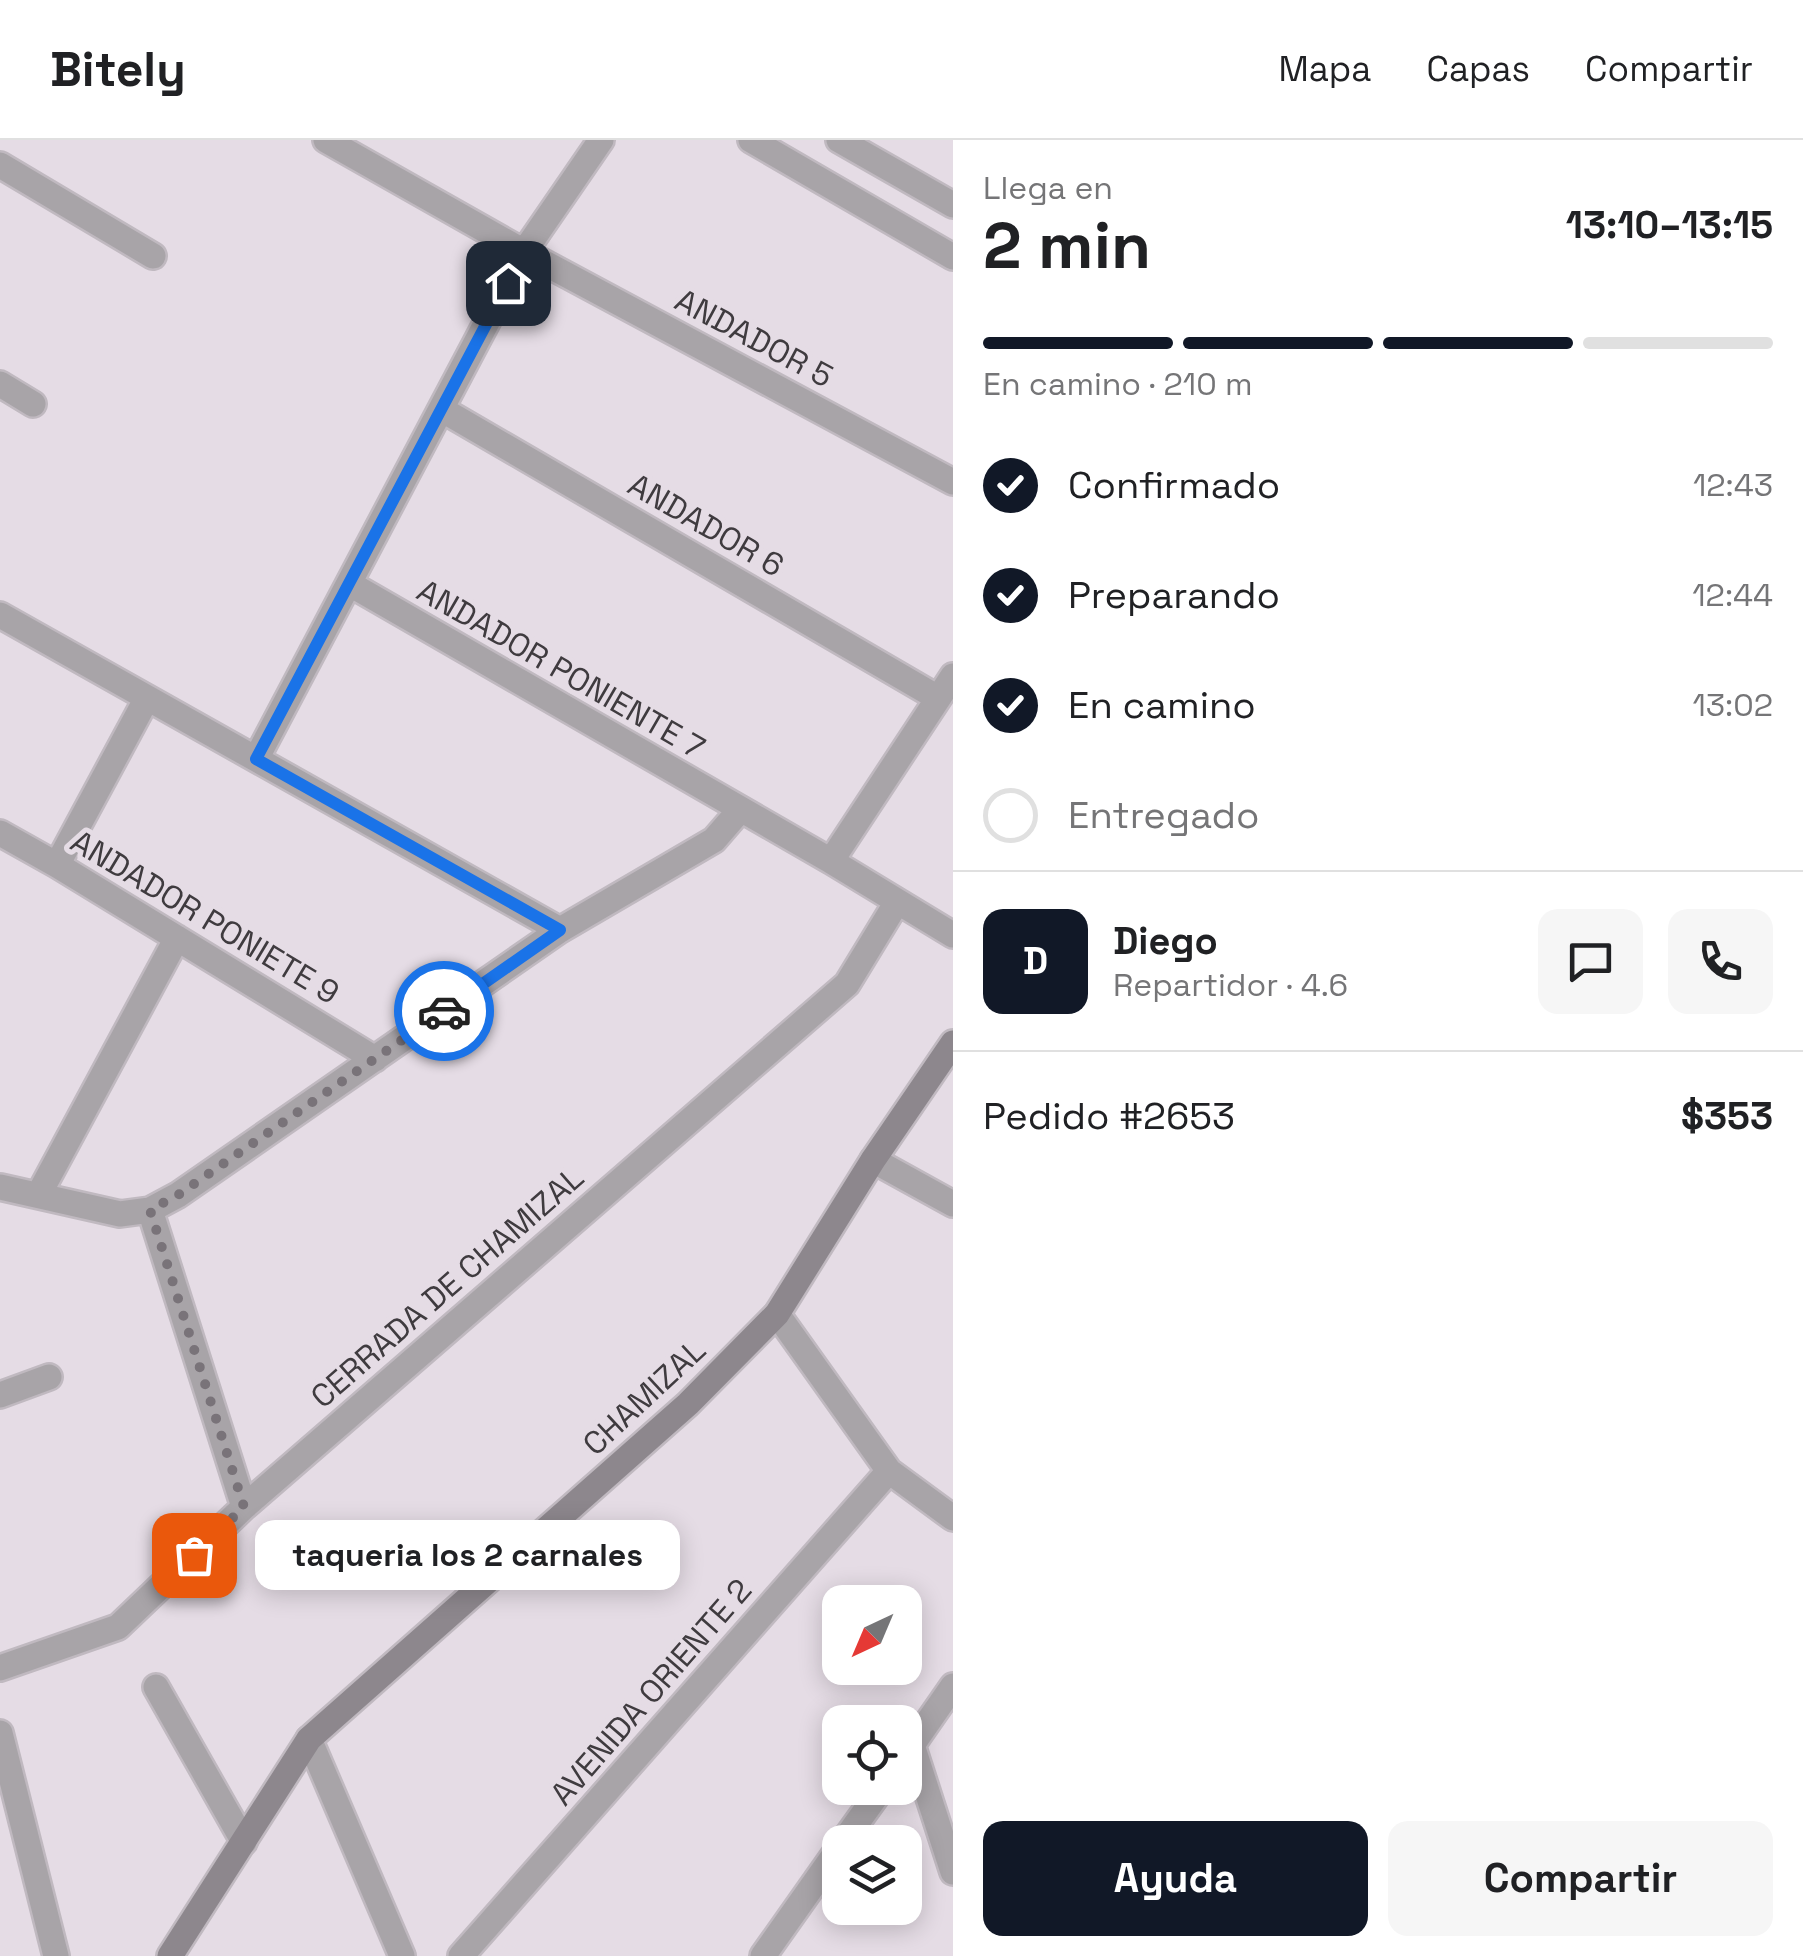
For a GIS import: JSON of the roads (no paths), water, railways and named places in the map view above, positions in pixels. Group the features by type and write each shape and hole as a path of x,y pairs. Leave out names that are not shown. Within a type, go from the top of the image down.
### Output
{"street":[{"name":"ANDADOR 5","path":"326,140 524,252 953,482"},
{"path":"256,759 524,252 601,140"},
{"path":"751,140 953,257"},
{"path":"839,140 953,205"},
{"path":"0,165 154,256"},
{"path":"0,384 34,404"},
{"name":"ANDADOR 6","path":"442,409 938,698"},
{"name":"ANDADOR PONIENTE 7","path":"350,584 953,935"},
{"path":"0,615 560,930"},
{"path":"831,862 953,676"},
{"path":"57,865 147,698"},
{"path":"0,1186 120,1214 150,1210 178,1195 560,930 714,840 740,810"},
{"name":"ANDADOR PONIETE 9","path":"0,833 375,1058"},
{"name":"CERRADA DE CHAMIZAL","path":"0,1668 118,1627 244,1507 847,984 897,902"},
{"path":"39,1194 177,938"},
{"name":"CHAMIZAL","path":"170,1956 309,1739 688,1404 777,1314 873,1160 953,1043"},
{"path":"873,1160 953,1204"},
{"path":"150,1210 244,1507"},
{"path":"777,1314 889,1471 953,1518"},
{"path":"0,1395 50,1377"},
{"name":"AVENIDA ORIENTE 2","path":"461,1956 889,1471"},
{"path":"922,1730 953,1686"},
{"path":"156,1687 244,1842"},
{"path":"0,1733 56,1956"},
{"path":"309,1739 402,1956"},
{"path":"922,1788 953,1872"},
{"path":"0,1821 16,1798"},
{"path":"765,1955 822,1874"}],"place":[{"name":"taqueria los 2 carnales","path":"194,1555"}]}
